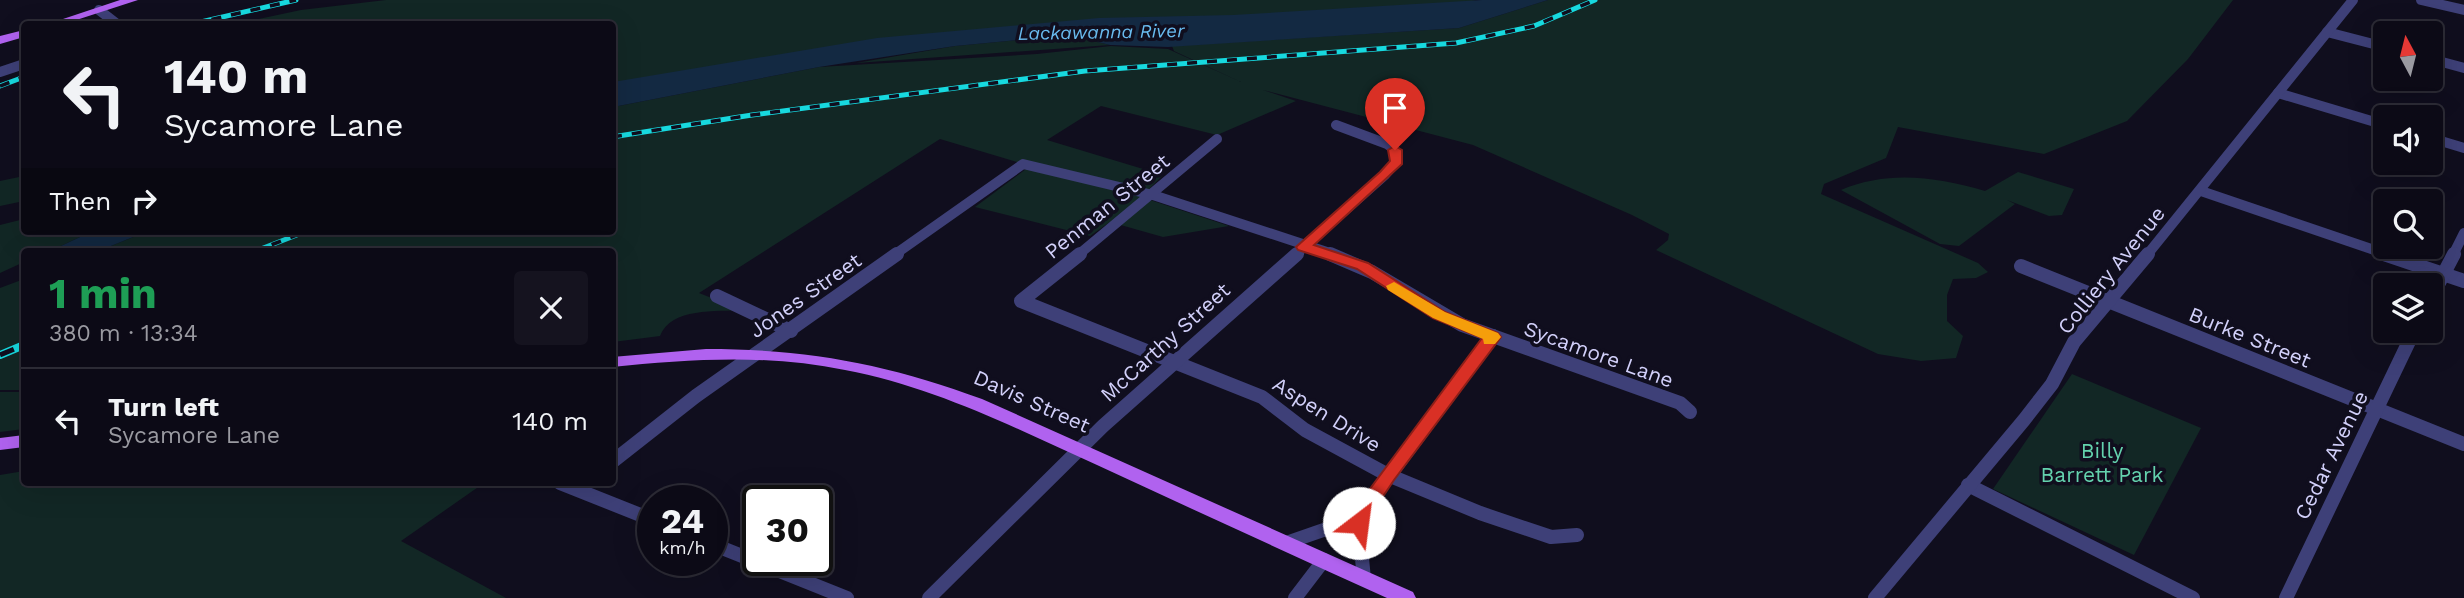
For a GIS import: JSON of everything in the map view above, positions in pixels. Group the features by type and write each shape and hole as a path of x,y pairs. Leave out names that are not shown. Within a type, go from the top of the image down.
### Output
{"main road":[{"path":"64,21 132,0"},
{"path":"0,40 21,34"},
{"name":"Davis Street","path":"616,362 683,355 757,354 837,361 911,378 976,403 1406,598"},
{"path":"0,444 21,441"}],"street":[{"name":"Colliery Avenue","path":"1875,598 2052,384 2074,342 2201,191 2353,0"},
{"path":"2421,0 2464,10"},
{"path":"99,10 113,21"},
{"path":"2328,32 2373,44"},
{"path":"2443,62 2464,68"},
{"path":"0,72 21,65"},
{"path":"2278,93 2373,121"},
{"path":"1336,125 1387,144 1395,150"},
{"name":"Penman Street","path":"1021,301 1153,195 1217,139"},
{"path":"2443,142 2464,148"},
{"name":"McCarthy Street","path":"929,598 1079,449 1385,175 1397,161 1395,150"},
{"name":"Sycamore Lane","path":"1023,164 1153,195 1363,266 1439,315 1493,337 1680,403 1690,412"},
{"name":"Jones Street","path":"616,459 696,396 1023,164"},
{"path":"2201,191 2439,273"},
{"path":"2443,273 2464,233"},
{"name":"Burke Street","path":"2021,266 2464,444"},
{"path":"2443,274 2464,281"},
{"path":"716,296 791,331"},
{"name":"Aspen Drive","path":"1021,301 1262,397 1314,435 1388,475 1480,513 1551,537 1577,536"},
{"path":"1286,543 1358,518 1493,337"},
{"name":"Cedar Avenue","path":"2286,598 2408,343"},
{"path":"1968,485 2193,598"},
{"path":"582,486 637,512"},
{"path":"1358,518 1364,579"},
{"path":"728,550 847,598"},
{"path":"1295,598 1324,560"}],"green space":[{"path":"386,0 1476,0 1465,3 998,30 616,84 616,21 249,21 301,10"},
{"path":"1548,0 2233,0 2188,59 2127,121 2044,154 1898,127 1886,158 1824,184 1821,194 1978,263 1988,272 1976,278 1953,279 1947,295 1947,321 1963,336 1956,358 1921,361 1878,354 1656,250 1668,240 1669,234 1473,145 1263,90 1296,101 1217,135 1101,106 1047,140 1163,175 1141,197 1229,226 1163,237 1110,222 1090,236 975,207 1034,163 1017,162 940,139 699,293 742,310 708,311 684,316 674,320 660,336 616,342 616,248 106,248 138,235 616,235 616,106 819,67 1037,54 1111,46 1168,49 1241,82 1174,51 1172,46 1459,28"},
{"path":"1069,35 1110,45 856,63 955,46"},
{"path":"2018,172 2074,189 2062,215 2049,216 2007,200 2015,204 1959,246 1940,244 1841,190 1877,180 1913,178 1949,182 1985,191"},
{"path":"21,177 21,202 0,206 0,181"},
{"path":"21,220 21,235 84,235 57,248 21,248 21,263 0,273 0,225"},
{"path":"21,280 21,390 0,390 0,288"},
{"name":"Billy Barrett Park","path":"2072,374 2201,428 2134,555 1993,489"},
{"path":"0,392 21,392 21,429 0,432"},
{"path":"21,472 21,486 480,486 401,541 506,598 0,598 0,475"}],"water":[{"name":"Lackawanna River","path":"1482,0 1548,0 1459,28 1168,47 1110,45 1069,35 955,46 819,67 616,106 616,82 877,38 1099,18 1233,15"},
{"path":"84,235 138,235 106,248 57,248"}],"railway":[{"path":"205,21 296,0"},
{"path":"616,136 752,115 1085,71 1456,43 1534,26 1595,0"},
{"path":"0,86 21,78"},
{"path":"263,248 297,235"},
{"path":"0,355 21,346"}],"slow traffic":[{"path":"1394,286 1439,315 1493,337 1490,341"}],"route":[{"path":"1359,523 1358,518 1388,475 1493,337 1439,315 1363,266 1303,247 1385,175 1397,161 1395,150"}]}
